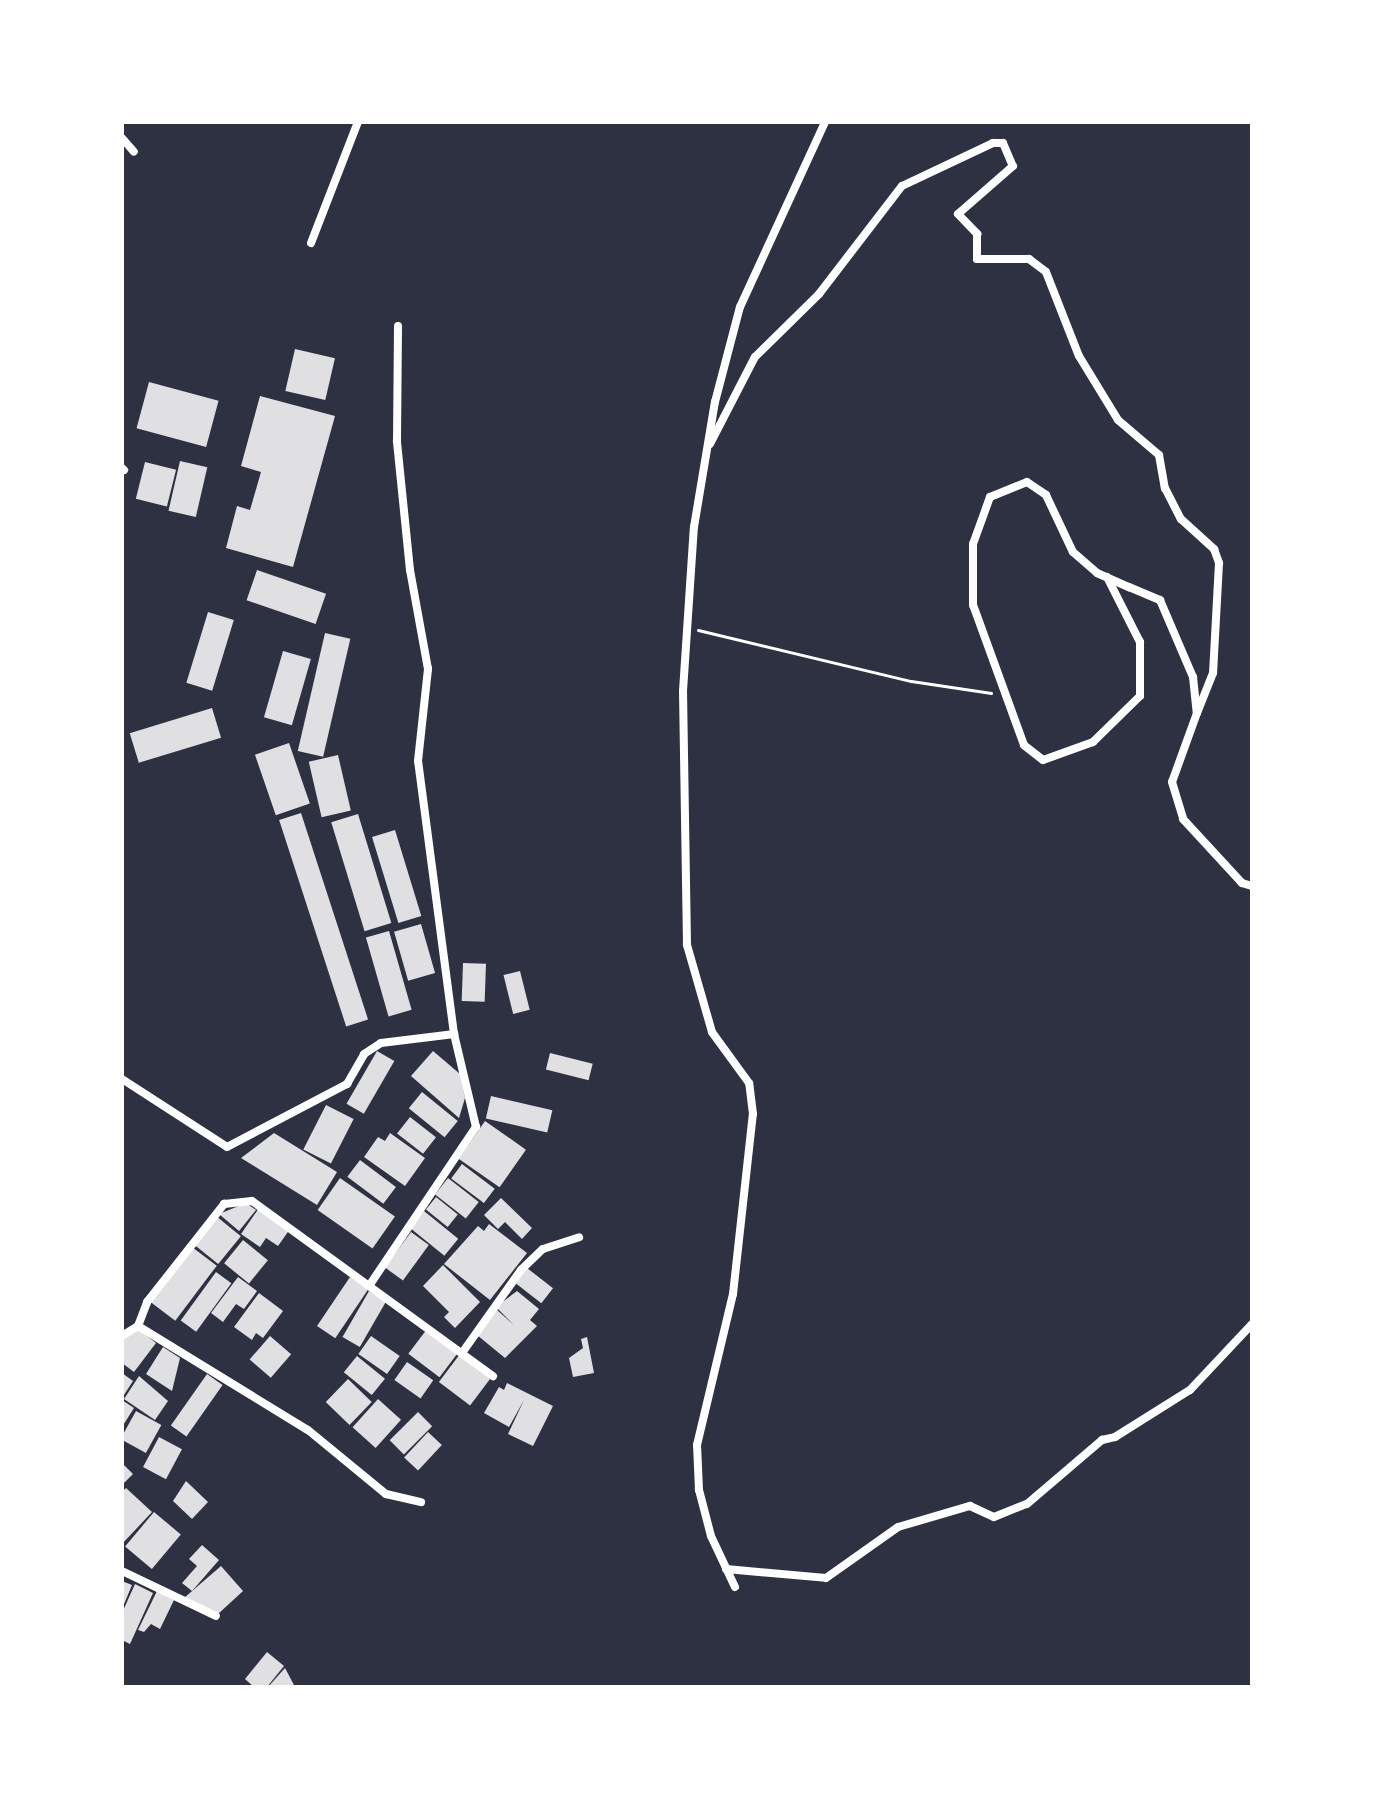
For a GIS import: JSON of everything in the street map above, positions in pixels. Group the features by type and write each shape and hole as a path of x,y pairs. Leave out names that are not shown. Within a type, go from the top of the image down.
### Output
{"street":[{"path":"311,243 358,122"},
{"path":"735,1587 711,1536 699,1490 697,1445 733,1294 753,1114 749,1083 712,1032 687,945 682,833 687,628 694,527 707,448 740,307 825,122"},
{"path":"122,138 134,152"},
{"path":"707,448 755,357 819,294 902,186 993,143 1003,143 1013,166 958,214 977,234 977,259 1029,259 1046,272 1079,356 1118,420 1159,455 1165,488 1181,519 1214,549 1219,563 1213,673 1172,782 1183,819 1242,883 1252,886"},
{"path":"369,1286 476,1127 454,1034 418,761 428,669 410,570 397,441 398,326"},
{"path":"1107,577 1140,642 1140,696 1093,742 1043,760 1024,745 973,605 973,544 990,497 1027,482 1046,495 1073,552 1107,577 1160,600 1193,677 1197,713"},
{"path":"122,1079 227,1147 347,1084 364,1054 381,1043 454,1034"},
{"path":"122,1336 138,1326 147,1302 224,1204 236,1200 252,1201 493,1376"},
{"path":"462,1353 521,1270 543,1249 579,1237"},
{"path":"726,1569 826,1578 898,1527 970,1506 994,1517 1027,1504 1102,1440 1115,1437 1190,1390 1252,1324"},
{"path":"138,1326 308,1430 386,1494 421,1502"},
{"path":"122,1571 216,1616"}],"path":[{"path":"687,628 911,681 991,693"}],"building":[{"path":"295,349 335,358 325,400 285,391"},
{"path":"149,382 219,401 206,447 137,428"},
{"path":"260,396 335,416 293,567 226,548 237,506 250,510 261,472 241,466"},
{"path":"180,461 207,467 196,517 169,511"},
{"path":"145,462 176,470 167,507 136,499"},
{"path":"257,570 326,594 316,624 247,600"},
{"path":"208,612 234,620 212,691 186,683"},
{"path":"325,633 350,639 323,757 298,751"},
{"path":"283,651 311,659 292,725 264,717"},
{"path":"212,708 221,738 139,763 130,733"},
{"path":"289,743 310,804 276,815 255,755"},
{"path":"338,755 351,811 322,817 309,762"},
{"path":"301,813 368,1019 346,1026 279,820"},
{"path":"358,814 391,923 365,931 331,822"},
{"path":"395,830 421,916 398,923 372,837"},
{"path":"421,924 435,973 408,981 394,932"},
{"path":"389,931 412,1010 389,1016 366,938"},
{"path":"463,963 486,964 485,1002 462,1001"},
{"path":"520,971 530,1010 513,1014 504,975"},
{"path":"377,1051 394,1061 364,1114 346,1104"},
{"path":"433,1051 460,1074 465,1098 459,1118 411,1076"},
{"path":"550,1053 593,1064 589,1080 546,1069"},
{"path":"422,1092 458,1121 445,1137 409,1108"},
{"path":"491,1096 552,1110 547,1133 486,1118"},
{"path":"326,1105 354,1119 331,1164 303,1150"},
{"path":"410,1117 436,1137 423,1154 397,1134"},
{"path":"485,1121 526,1150 500,1187 459,1159"},
{"path":"274,1133 337,1172 317,1205 241,1158"},
{"path":"390,1133 425,1158 405,1186 364,1157 378,1137 385,1141"},
{"path":"360,1160 396,1187 383,1204 347,1177"},
{"path":"462,1164 495,1189 484,1203 451,1178"},
{"path":"340,1178 395,1216 373,1248 318,1210"},
{"path":"448,1178 479,1202 466,1219 435,1195"},
{"path":"436,1197 458,1215 448,1227 426,1209"},
{"path":"501,1198 532,1228 522,1239 505,1222 498,1229 484,1215"},
{"path":"246,1203 256,1210 239,1231 219,1214"},
{"path":"259,1208 290,1229 278,1246 266,1238 260,1247 241,1234"},
{"path":"424,1211 458,1239 444,1256 410,1228"},
{"path":"216,1216 241,1236 218,1264 193,1244"},
{"path":"489,1224 527,1253 490,1300 444,1264 478,1226 484,1231"},
{"path":"411,1232 429,1245 403,1281 385,1268"},
{"path":"243,1240 268,1260 249,1283 224,1263"},
{"path":"192,1247 217,1266 175,1321 150,1302"},
{"path":"443,1265 480,1302 455,1328 444,1317 449,1312 423,1286"},
{"path":"527,1268 553,1288 541,1303 515,1283"},
{"path":"216,1272 231,1283 196,1332 181,1321"},
{"path":"238,1277 257,1291 244,1309 236,1304 223,1322 211,1313"},
{"path":"350,1277 368,1289 335,1338 317,1326"},
{"path":"369,1291 386,1301 360,1347 342,1337"},
{"path":"517,1291 539,1309 530,1320 537,1326 505,1358 477,1335 497,1310 514,1325 496,1307"},
{"path":"259,1293 283,1311 263,1338 256,1333 252,1340 234,1327"},
{"path":"138,1329 156,1343 134,1372 122,1363 122,1337"},
{"path":"427,1329 458,1352 439,1377 408,1354"},
{"path":"270,1336 291,1354 271,1378 250,1359"},
{"path":"371,1336 400,1356 387,1374 358,1354"},
{"path":"587,1337 594,1373 573,1377 569,1358 583,1348 581,1339"},
{"path":"163,1347 180,1358 172,1391 146,1374"},
{"path":"460,1354 491,1377 470,1405 439,1382"},
{"path":"357,1356 385,1379 372,1395 344,1372"},
{"path":"407,1362 433,1380 421,1398 394,1380"},
{"path":"122,1373 133,1381 122,1398"},
{"path":"207,1374 223,1385 186,1437 171,1426"},
{"path":"139,1376 168,1401 155,1420 124,1399"},
{"path":"348,1379 372,1402 350,1425 326,1402"},
{"path":"507,1383 553,1406 533,1446 508,1434 524,1400 509,1427 484,1413 499,1387 504,1390"},
{"path":"378,1399 401,1420 376,1448 353,1427"},
{"path":"122,1400 134,1408 122,1427"},
{"path":"136,1411 161,1425 146,1453 122,1440"},
{"path":"418,1412 432,1426 404,1454 390,1440"},
{"path":"428,1432 442,1445 418,1471 404,1458"},
{"path":"159,1437 182,1449 166,1479 143,1467"},
{"path":"122,1463 133,1474 122,1485"},
{"path":"186,1481 208,1502 192,1519 173,1501"},
{"path":"126,1488 152,1512 122,1544 122,1492"},
{"path":"154,1512 181,1534 152,1569 125,1546"},
{"path":"202,1545 219,1560 192,1591 182,1583 197,1566 189,1559"},
{"path":"221,1566 243,1591 218,1614 184,1598"},
{"path":"122,1581 132,1585 122,1609"},
{"path":"135,1584 153,1593 130,1644 122,1640 122,1613"},
{"path":"157,1591 174,1600 160,1629 151,1624 144,1632 138,1630"},
{"path":"267,1652 284,1666 267,1687 254,1687 245,1679"},
{"path":"285,1668 295,1687 268,1687"}]}
